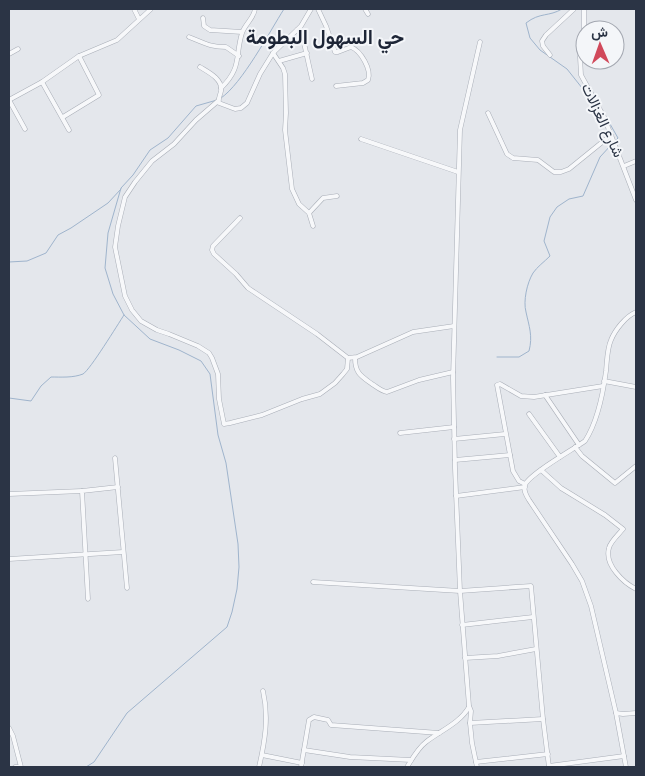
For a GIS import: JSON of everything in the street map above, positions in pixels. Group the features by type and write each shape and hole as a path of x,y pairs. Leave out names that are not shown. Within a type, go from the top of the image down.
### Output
{"street":[{"path":"134,9 140,19"},
{"path":"24,129 9,100 42,82 79,56 117,40 151,9"},
{"path":"255,9 254,14 242,32 236,68 221,88 219,102 196,120 174,144 152,161 125,197 115,247 124,296 136,315 148,326 198,346 209,353 218,374 219,399 224,424 262,415 320,394 335,383 347,369 348,358"},
{"path":"219,102 235,109 242,108 247,103 260,74 273,53 297,30 311,9"},
{"path":"318,9 335,52 351,46 357,50 370,74 368,80 363,83 336,86"},
{"path":"365,9 368,14"},
{"path":"550,55 543,46 542,41 574,9"},
{"name":"شارع الغزالات","path":"584,9 584,31 580,57 582,75 604,117 636,200"},
{"path":"204,18 204,26 210,30 242,32"},
{"path":"297,30 302,34 312,79"},
{"path":"189,37 217,48 226,46 239,56"},
{"path":"477,767 470,723 471,711 462,625 453,372 460,130 480,42"},
{"path":"9,54 18,49"},
{"path":"279,61 307,52"},
{"path":"273,53 283,68 284,74 286,130 292,189 298,204 309,213 313,226"},
{"path":"63,117 99,95 79,56"},
{"path":"200,68 214,76 221,88"},
{"path":"42,82 69,130"},
{"path":"488,114 507,154 513,158 538,160 554,172 562,172 569,169 610,135"},
{"path":"362,139 444,169 458,172"},
{"path":"624,166 636,161"},
{"path":"309,213 323,198 337,196"},
{"path":"240,218 213,246 214,254 248,288 317,334 348,358 355,358 413,332 454,326"},
{"path":"456,496 525,486 541,470 585,441 591,429 604,384 608,346 611,338 630,316 636,312"},
{"path":"355,358 357,372 362,378 382,391 387,392 419,380 453,372"},
{"path":"626,767 616,713 591,606 582,581 572,564 529,500 525,493 525,486 515,477 505,434 497,385 500,384 521,396 544,395 604,384 636,387"},
{"path":"544,395 582,456 615,483 636,466"},
{"path":"530,414 560,457"},
{"path":"400,433 454,427"},
{"path":"454,439 505,434"},
{"path":"455,460 510,455"},
{"path":"115,458 127,588"},
{"path":"541,470 561,488 605,514 622,528 609,548 609,558 619,576 636,589"},
{"path":"9,494 82,491 118,487"},
{"path":"82,491 88,599"},
{"path":"9,559 123,552"},
{"path":"313,582 460,591 531,586 549,767 624,756"},
{"path":"462,625 533,616"},
{"path":"465,658 498,656 536,649"},
{"path":"259,767 267,722 264,691"},
{"path":"407,767 424,744 464,714 469,706"},
{"path":"616,713 636,713"},
{"path":"262,755 301,765 309,720 314,717 328,720 331,726 439,733"},
{"path":"470,723 543,719"},
{"path":"9,728 21,767 15,767"},
{"path":"304,750 350,757 411,760"},
{"path":"476,762 548,754"}],"waterway":[{"path":"221,98 238,81 284,9"},
{"path":"562,9 536,17 526,23 530,38 540,50 567,69 594,103"},
{"path":"86,767 94,762 127,713 227,627 237,589 239,567 238,544 226,463 218,435 210,374 201,361 150,339 124,315 113,294 105,268 108,233 121,188 133,175 150,150 168,138 196,106 217,100"},
{"path":"606,117 618,138 615,141"},
{"path":"497,357 519,357 529,351 531,336 525,308 526,292 533,273 550,256 544,241 550,217 557,207 569,199 583,196 600,157 612,144"},
{"path":"9,262 27,261 46,253 58,235 108,203 121,189"},
{"path":"9,398 31,401 41,386 51,377 71,377 83,374 87,371 124,315"}],"district":[{"name":"حي السهول البطومة","path":"325,36"}]}
